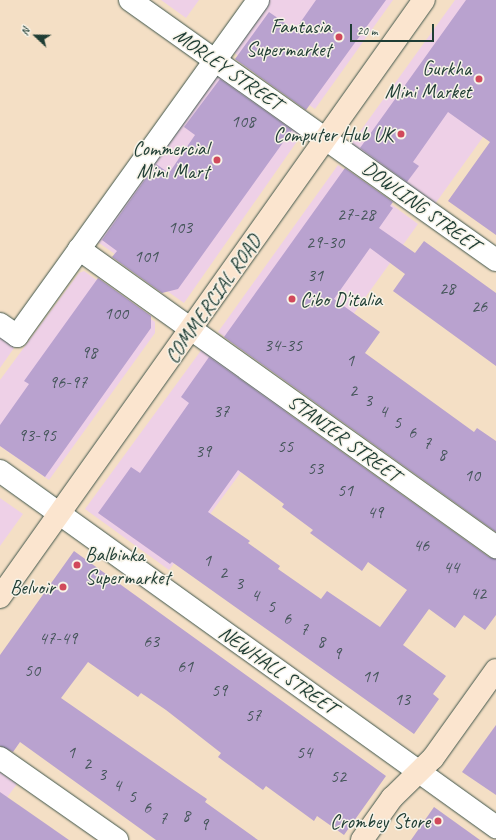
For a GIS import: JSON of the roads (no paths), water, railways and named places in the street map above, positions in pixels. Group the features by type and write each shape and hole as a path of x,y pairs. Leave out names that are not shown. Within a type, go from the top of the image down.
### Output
{"street":[{"name":"MORLEY STREET","path":"130,0 326,138"},
{"path":"0,324 17,336 258,0"},
{"name":"COMMERCIAL ROAD","path":"0,596 192,329 424,0"},
{"name":"DOWLING STREET","path":"326,138 496,260"},
{"name":"STANIER STREET","path":"79,249 496,547"},
{"name":"NEWHALL STREET","path":"0,471 496,827"},
{"path":"362,840 392,798 434,758 496,670"},
{"path":"0,758 117,840"}],"place":[{"name":"Fantasia Supermarket","path":"339,37"},
{"name":"Gurkha Mini Market","path":"479,79"},
{"name":"Computer Hub UK","path":"401,134"},
{"name":"Commercial Mini Mart","path":"217,160"},
{"name":"Cibo D'italia","path":"292,299"},
{"name":"Balbinka Supermarket","path":"77,565"},
{"name":"Belvoir","path":"63,587"},
{"name":"Crombey Store","path":"438,821"}]}
